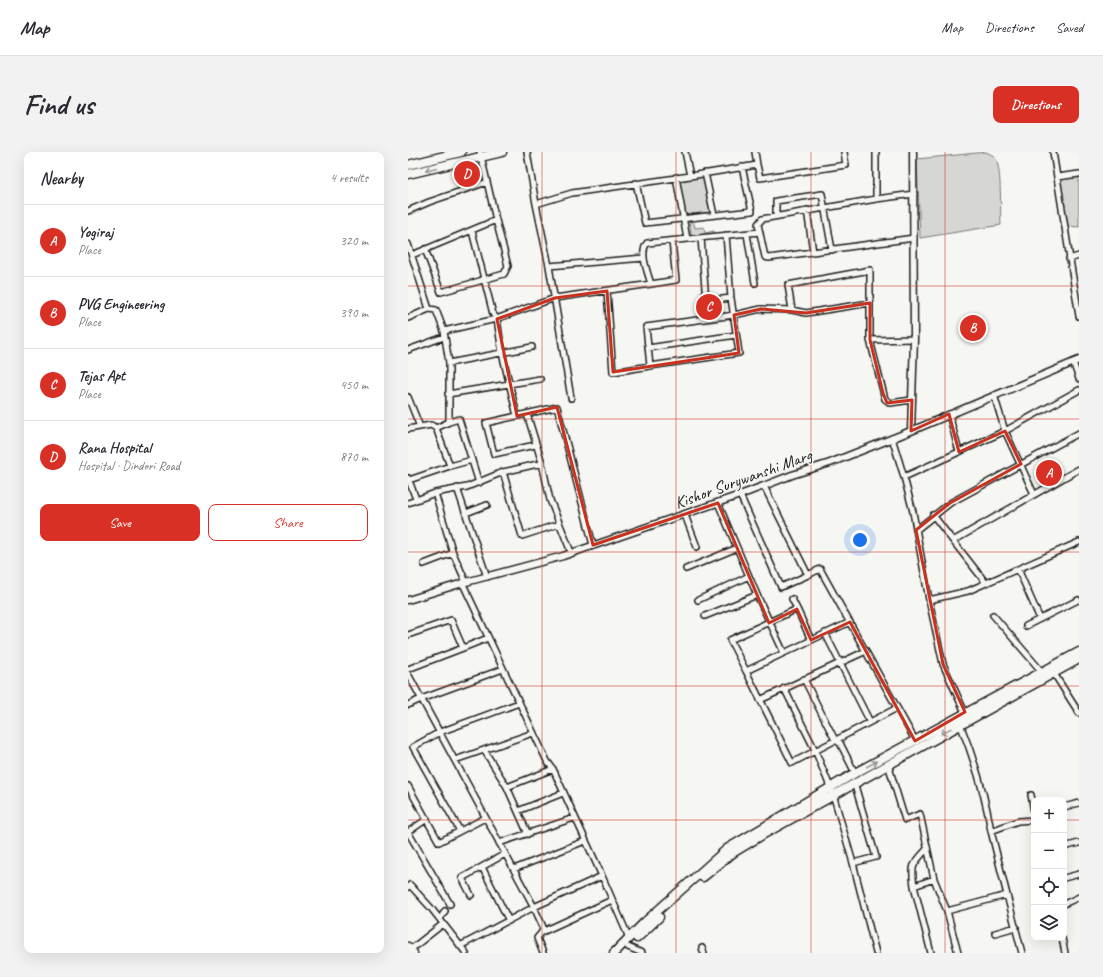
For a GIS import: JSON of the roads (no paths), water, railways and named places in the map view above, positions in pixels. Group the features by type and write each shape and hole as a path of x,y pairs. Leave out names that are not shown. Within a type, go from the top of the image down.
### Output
{"main road":[{"path":"408,165 446,154 461,152"},
{"path":"408,174 452,164 481,154 502,152"},
{"path":"1052,670 1079,652"},
{"path":"625,950 687,890 734,852 832,791 855,773 916,744 1044,674 1079,659"},
{"path":"614,953 728,849 832,791 854,782 888,764 916,744"}],"street":[{"path":"527,152 536,204 550,266 571,398"},
{"path":"685,152 690,176"},
{"path":"755,152 760,178 846,165 844,152"},
{"path":"876,152 876,199"},
{"path":"911,431 914,339 913,152"},
{"path":"1054,152 1069,259 1079,316"},
{"path":"446,154 463,190"},
{"path":"425,249 441,292 504,274 508,266 481,154"},
{"path":"536,204 572,193 690,176 705,172 757,164"},
{"path":"636,183 645,223 752,211 742,167"},
{"path":"705,172 714,215"},
{"path":"1057,177 1079,174"},
{"path":"676,177 682,218 687,239"},
{"path":"408,211 487,182"},
{"path":"776,215 776,201 821,194 823,196 832,250"},
{"path":"914,194 776,215 760,221 760,232 767,258 914,238"},
{"path":"807,210 813,252"},
{"path":"412,255 496,220"},
{"path":"472,231 493,314 497,319 502,353 517,416"},
{"path":"651,284 644,258 644,249 647,244 760,232"},
{"path":"747,234 755,283"},
{"path":"608,291 614,372 739,353 731,298 726,235"},
{"path":"701,238 706,301 731,298"},
{"path":"408,350 444,334 497,319 555,298 676,280 672,241"},
{"path":"408,244 429,309"},
{"path":"1069,259 1079,256"},
{"path":"550,266 644,258"},
{"path":"792,310 788,284 870,270 870,340 885,399 890,403 912,400"},
{"path":"650,366 646,327 734,315 762,309 792,310 806,313 870,303"},
{"path":"408,318 429,309 436,310 444,334 448,363 449,422"},
{"path":"648,348 736,335"},
{"path":"870,340 914,339"},
{"path":"448,363 532,347"},
{"path":"1076,361 1079,379"},
{"name":"Kishor Surywanshi Marg","path":"408,600 571,552 685,515 830,463 911,431 1076,361"},
{"path":"448,394 540,379"},
{"path":"904,477 1005,431 1079,390"},
{"path":"994,395 1005,431 1034,494"},
{"path":"408,397 420,427"},
{"path":"535,445 494,454 486,423 557,407 593,545"},
{"path":"527,414 535,445 542,463 550,500 571,552"},
{"path":"949,414 959,452"},
{"path":"436,428 459,419 479,483"},
{"path":"408,429 432,425 436,428 450,466"},
{"path":"916,530 950,503 1079,433"},
{"path":"892,438 913,512 929,600 943,664 967,716"},
{"path":"416,499 408,479 472,460"},
{"path":"408,503 435,493 479,483 503,472 542,463"},
{"path":"953,541 1079,469"},
{"path":"503,472 522,536 559,524"},
{"path":"764,486 808,575"},
{"path":"457,488 487,577"},
{"path":"435,493 452,553 488,638 533,733 547,761 553,769 629,938"},
{"path":"740,495 781,587 820,569 916,744"},
{"path":"718,502 757,595 784,653"},
{"path":"466,513 487,505"},
{"path":"685,515 697,547"},
{"path":"933,515 986,583"},
{"path":"929,600 968,591 1079,542"},
{"path":"686,569 737,548"},
{"path":"424,564 452,553"},
{"path":"1018,569 1040,619"},
{"path":"698,600 749,576"},
{"path":"704,616 757,595"},
{"path":"792,599 811,640"},
{"path":"1026,626 1078,601"},
{"path":"797,609 730,640 792,763 897,708"},
{"path":"993,615 1044,674"},
{"path":"408,635 451,620 463,648"},
{"path":"746,671 850,622"},
{"path":"825,633 870,722"},
{"path":"408,669 488,638"},
{"path":"760,700 866,651"},
{"path":"408,705 503,669"},
{"path":"1052,670 1078,711"},
{"path":"408,674 534,907 543,927 542,932"},
{"path":"804,679 835,740 840,743 855,773"},
{"path":"784,688 815,750 832,791 853,863 876,953"},
{"path":"460,831 413,748 440,732 519,703"},
{"path":"958,720 967,741 988,809 991,831 1022,953"},
{"path":"455,760 533,733"},
{"path":"484,750 507,787 528,834"},
{"path":"888,764 905,820 920,814 926,850 934,879 947,911 958,953"},
{"path":"507,787 553,769"},
{"path":"853,863 876,857 854,782"},
{"path":"408,786 428,819 431,829 439,842 485,818"},
{"path":"518,811 563,793"},
{"path":"1067,806 1079,803"},
{"path":"500,843 574,818"},
{"path":"428,819 408,832 450,904"},
{"path":"991,831 1018,821 1031,820"},
{"path":"514,869 585,841"},
{"path":"1067,846 1079,843"},
{"path":"926,850 914,863 912,871 914,886 931,953"},
{"path":"471,895 462,878 506,854"},
{"path":"482,867 509,921"},
{"path":"1067,877 1079,874"},
{"path":"460,946 534,907 602,876"},
{"path":"914,886 934,879"},
{"path":"408,885 440,919 465,953"},
{"path":"947,911 1008,896"},
{"path":"1067,903 1079,898"},
{"path":"542,953 537,938 542,932 612,900"},
{"path":"440,919 445,911"},
{"path":"410,950 444,924"},
{"path":"995,933 1016,927"},
{"path":"1063,941 1066,953"},
{"path":"625,950 642,953"}],"place":[{"name":"Rana Hospital","path":"467,174"},
{"name":"Tejas Apt","path":"709,307"},
{"name":"PVG Engineering","path":"973,328"},
{"name":"Yogiraj","path":"1049,473"}]}
